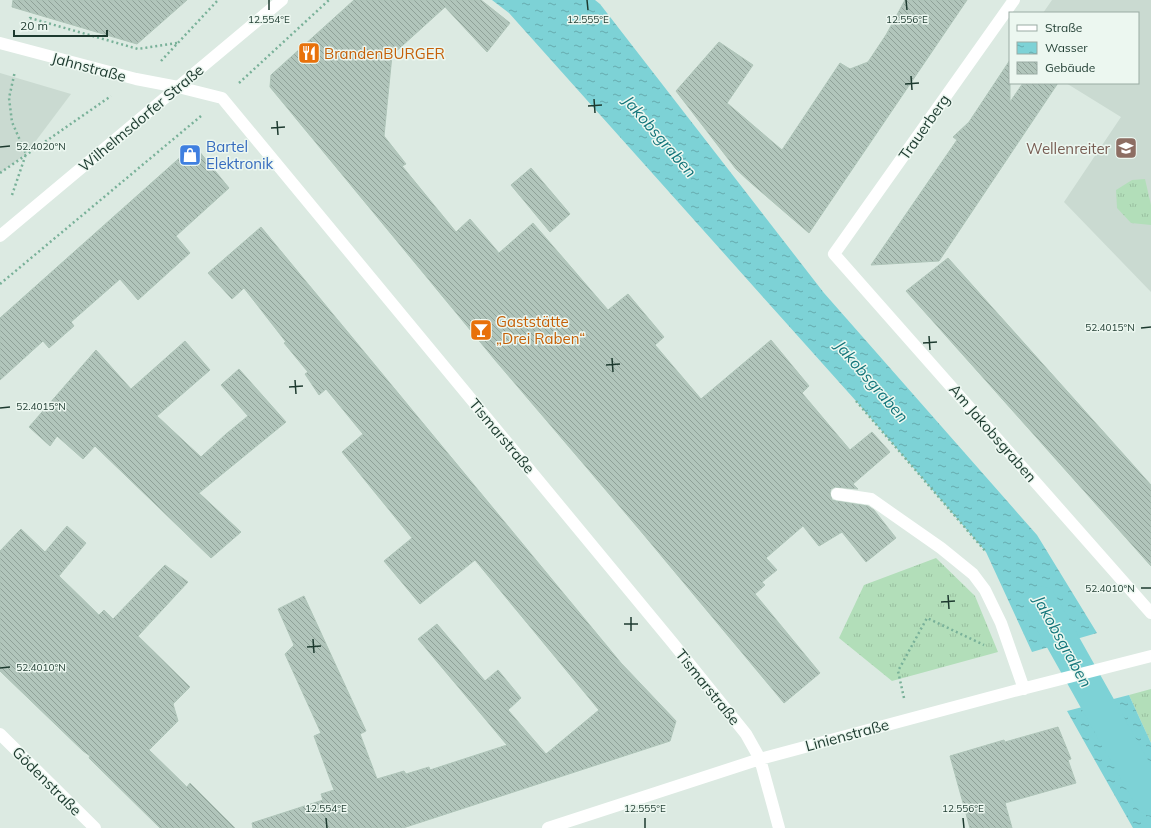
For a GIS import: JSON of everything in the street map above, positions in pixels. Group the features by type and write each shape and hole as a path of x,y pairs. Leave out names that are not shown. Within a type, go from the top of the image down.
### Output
{"street":[{"name":"Wilhelmsdorfer Straße","path":"0,236 282,0"},
{"name":"Trauerberg","path":"834,254 1014,0"},
{"name":"Jahnstraße","path":"0,43 136,79 178,87"},
{"path":"178,87 222,98"},
{"name":"Tismarstraße","path":"222,98 672,642 746,734 760,759 779,828"},
{"name":"Am Jakobsgraben","path":"834,254 1151,613"},
{"path":"837,494 871,499 941,548 973,574 985,590 1001,623 1024,689"},
{"name":"Linienstraße","path":"548,828 760,759 1151,656"},
{"name":"Gödenstraße","path":"0,734 95,828"}],"path":[{"path":"0,173 136,79 165,57 177,42 218,0"},
{"path":"0,284 222,98 328,0"},
{"path":"12,196 26,154"},
{"path":"856,401 986,552"},
{"path":"908,719 898,671 927,618 986,646"}],"shaded area":[{"name":"Wellenreiter","path":"1052,0 1151,0 1151,292 1064,202 1121,117 1068,84 1139,84 1139,12 1044,12"},
{"path":"0,73 71,94 26,154 0,173"}],"green space":[{"path":"1145,179 1151,205 1151,225 1131,223 1117,208 1116,190 1132,180"},
{"path":"936,558 975,596 998,652 892,681 839,638 864,585"},
{"path":"1151,689 1151,743 1129,695"}],"water":[{"path":"492,0 595,0 600,4 824,293 1037,535 1097,633 1032,652 986,552 856,401 509,13"},
{"path":"1129,695 1151,743 1151,828 1133,828 1067,711"}],"building":[{"path":"13,0 187,0 137,44 12,7"},
{"path":"354,0 481,0 510,23 487,52 445,7 392,55 384,136 406,164 402,166 456,232 470,219 499,253 533,223 608,310 628,294 664,337 655,345 701,399 771,340 809,386 802,393 850,450 872,432 890,452 853,484 858,489 835,487 831,489 830,493 832,500 868,506 874,510 896,538 866,562 842,532 819,546 803,526 766,558 777,570 762,582 765,585 755,594 820,673 784,703 639,529 495,360 270,87 271,75"},
{"path":"905,0 967,0 809,233 736,169 676,91 719,42 753,65 727,103 782,150 840,63 850,69 868,62 886,35"},
{"path":"1009,62 1010,102 1022,84 1057,84 939,261 871,265 957,140 953,137 969,122"},
{"path":"194,145 229,188 176,236 190,253 138,300 120,279 71,322 74,326 49,348 43,341 0,380 0,318"},
{"path":"531,168 570,214 550,232 511,185"},
{"path":"261,227 621,663 676,721 670,741 403,828 253,828 252,823 323,800 321,794 334,790 314,736 321,733 285,654 294,645 278,609 304,596 366,731 360,734 377,779 404,771 406,774 429,767 430,770 507,745 418,639 437,624 485,681 498,670 521,698 508,710 546,754 599,710 475,560 420,604 384,561 412,538 342,452 363,434 326,389 319,395 305,374 308,372 284,343 286,342 244,288 232,299 208,273"},
{"path":"948,258 1151,485 1151,566 906,291"},
{"path":"185,341 210,370 157,416 201,457 248,416 221,385 239,369 286,422 199,493 241,532 211,558 95,446 83,459 57,436 50,446 29,427 96,350 131,389"},
{"path":"67,526 86,543 59,576 99,615 104,610 113,619 165,565 188,582 138,636 190,687 173,704 178,721 149,750 187,787 190,783 235,828 160,828 89,758 90,756 0,671 0,551 21,529 45,552"},
{"path":"1058,727 1071,759 1068,760 1076,783 1005,803 1012,828 970,828 950,756 1004,740 1005,742"}],"waterway":[{"name":"Jakobsgraben","path":"1041,603 1151,799"}],"place":[{"name":"BrandenBURGER","path":"309,53"},
{"name":"Wellenreiter","path":"1126,148"},
{"name":"Bartel Elektronik","path":"190,155"},
{"name":"Gaststätte „Drei Raben“","path":"481,330"}]}
